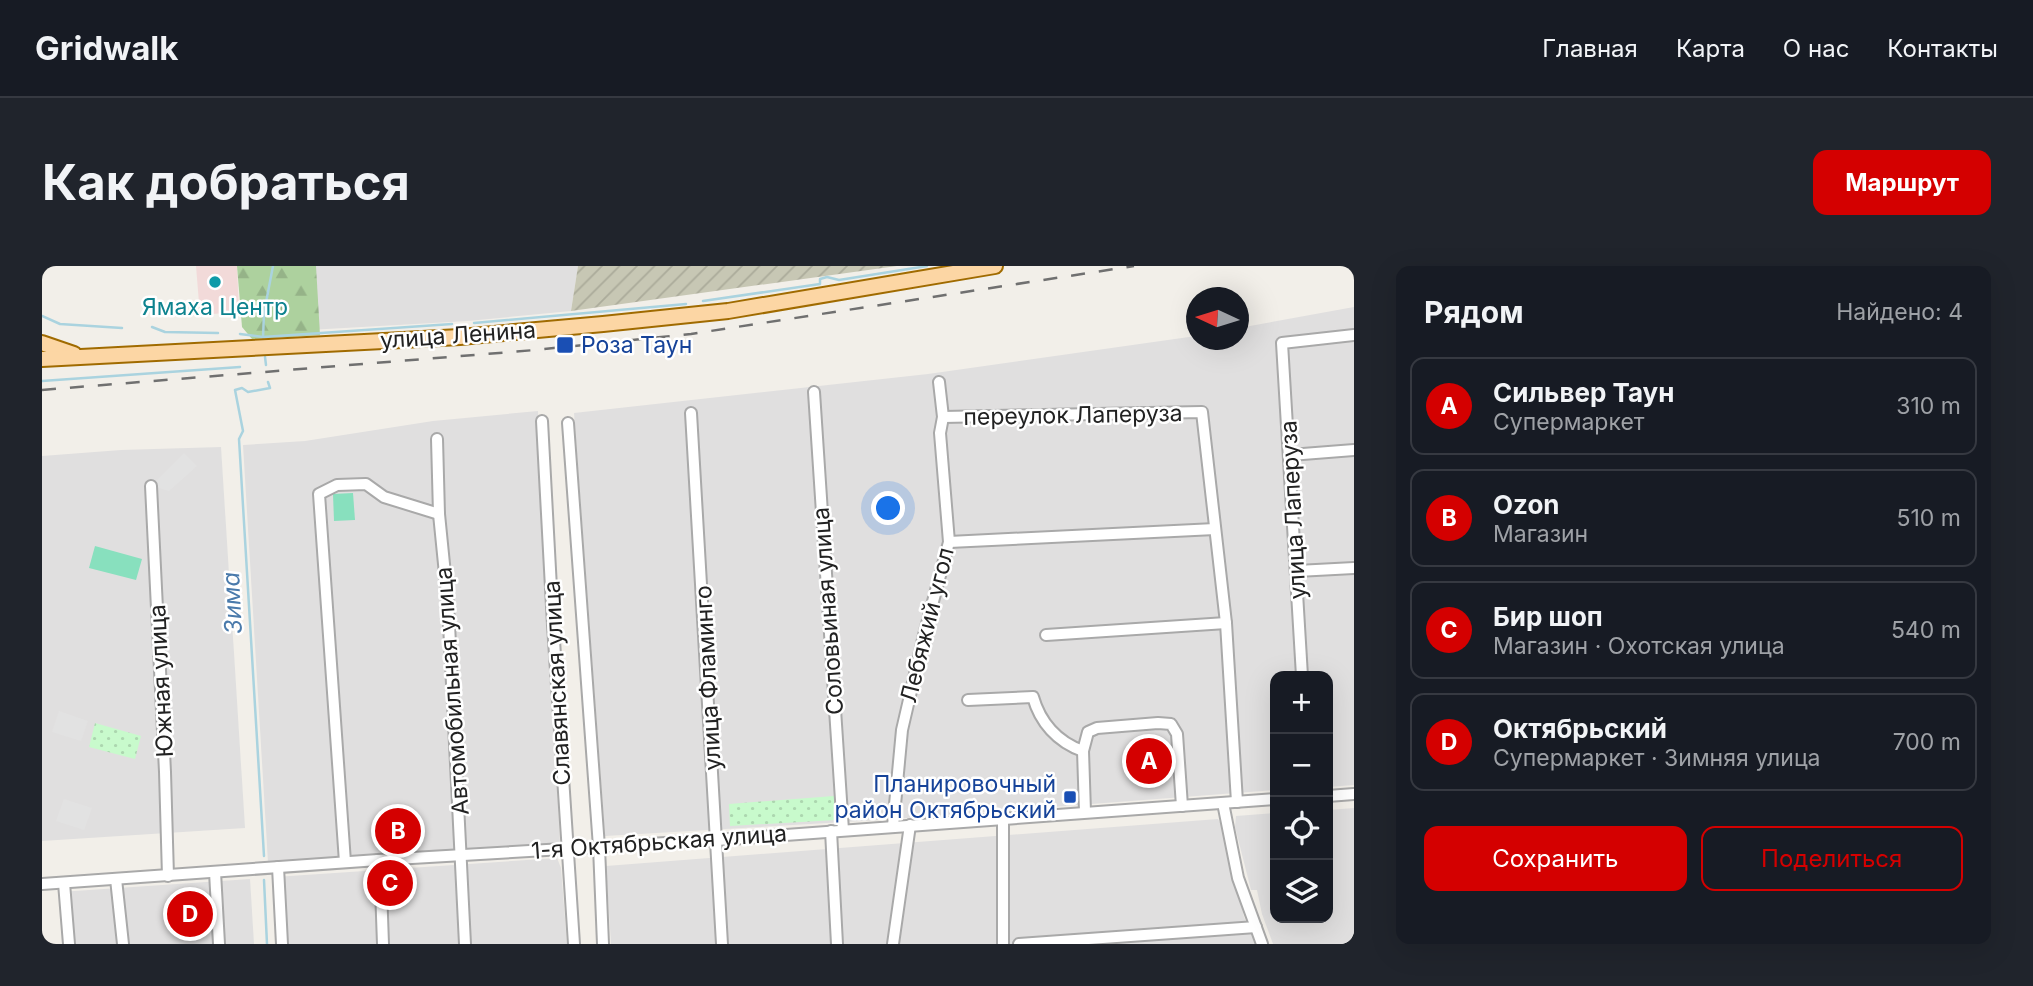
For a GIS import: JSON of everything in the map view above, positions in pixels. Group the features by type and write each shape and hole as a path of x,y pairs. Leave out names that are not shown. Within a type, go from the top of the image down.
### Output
{"main road":[{"name":"улица Ленина","path":"42,359 460,337 628,321 728,311 995,266"},
{"name":"улица Ленина","path":"42,343 85,358"}],"street":[{"name":"улица Лаперуза","path":"1302,671 1282,343 1354,335"},
{"name":"Лебяжий угол","path":"893,826 902,730 923,635 949,542 940,433 943,417 939,382"},
{"name":"Соловьиная улица","path":"814,392 837,831 837,944"},
{"name":"переулок Лаперуза","path":"943,417 1202,412 1214,529"},
{"name":"улица Фламинго","path":"691,413 722,944"},
{"name":"Славянская улица","path":"542,421 566,849 574,944"},
{"path":"568,423 599,846 603,944"},
{"name":"Автомобильная улица","path":"438,439 439,514 448,604 465,944"},
{"path":"1290,455 1354,450"},
{"path":"345,862 319,495 337,485 366,484 384,496 439,514"},
{"name":"Южная улица","path":"151,486 168,876"},
{"path":"949,542 1214,529 1226,623 1237,802"},
{"path":"1297,571 1354,568"},
{"path":"1046,635 1226,623"},
{"path":"968,700 1033,697 1042,718 1053,733 1067,745 1083,751"},
{"path":"1086,812 1083,751 1087,734 1097,728 1158,723 1171,724 1177,734 1182,806"},
{"path":"1333,796 1354,794"},
{"name":"1-я Октябрьская улица","path":"42,884 345,862 717,840 1270,799"},
{"path":"1223,803 1238,878 1262,944"},
{"path":"1003,818 1003,944"},
{"path":"892,944 910,825"},
{"path":"378,860 383,944"},
{"path":"278,867 282,944"},
{"path":"215,872 219,944"},
{"path":"116,879 123,944"},
{"path":"64,883 69,944"},
{"path":"1019,944 1256,927"}],"shaded area":[{"name":"Ямаха Центр","path":"196,266 237,266 239,312 200,315"},
{"path":"243,266 578,266 571,311 468,321 256,333"},
{"path":"578,266 897,266 571,311"},
{"path":"1354,307 1354,785 1333,787 1333,671 1270,671 1270,790 880,820 605,836 574,413 928,374 1186,337 1186,350 1249,350 1249,326"},
{"path":"538,411 560,843 268,862 243,445 305,441 433,421"},
{"path":"221,447 245,828 42,841 42,456"},
{"path":"184,453 197,466 169,491 151,486"},
{"path":"59,711 88,721 81,741 52,732"},
{"path":"64,799 92,808 84,830 56,821"},
{"path":"1354,808 1354,944 1273,944 1257,890 1251,890 1235,827 1236,816 1270,813 1270,923 1333,923 1333,810"},
{"path":"1218,819 1223,827 1244,917 1256,944 611,944 606,866"},
{"path":"557,858 561,868 567,944 278,944 275,877"},
{"path":"250,879 254,944 62,944 60,892"}],"green space":[{"path":"237,266 316,266 320,335 252,339 242,327"},
{"path":"353,493 355,520 334,521 333,494"},
{"path":"95,546 142,559 136,580 89,568"},
{"path":"95,723 141,736 135,759 89,747"},
{"path":"834,796 836,820 730,826 729,804"}],"waterway":[{"name":"Зима","path":"263,338 264,313 273,266"},
{"path":"703,301 820,284 820,279 827,277 839,280 927,266"},
{"path":"474,323 686,304"},
{"path":"42,316 60,324 122,328"},
{"path":"240,334 263,337 452,324"},
{"path":"152,327 165,332 218,333"},
{"name":"Зима","path":"265,357 266,365"},
{"path":"42,381 240,367"},
{"name":"Зима","path":"264,856 239,439 243,431 235,390 242,388 248,392 270,388 268,382"},
{"name":"Зима","path":"264,880 267,944"}],"railway":[{"path":"42,390 535,350 691,334 1134,266"}],"place":[{"name":"Ямаха Центр","path":"215,282"},
{"name":"Роза Таун","path":"565,345"},
{"name":"Сильвер Таун","path":"1149,761"},
{"name":"Планировочный район Октябрьский","path":"1070,797"},
{"name":"Ozon","path":"398,831"},
{"name":"Бир шоп","path":"390,883"},
{"name":"Октябрьский","path":"190,914"}]}
